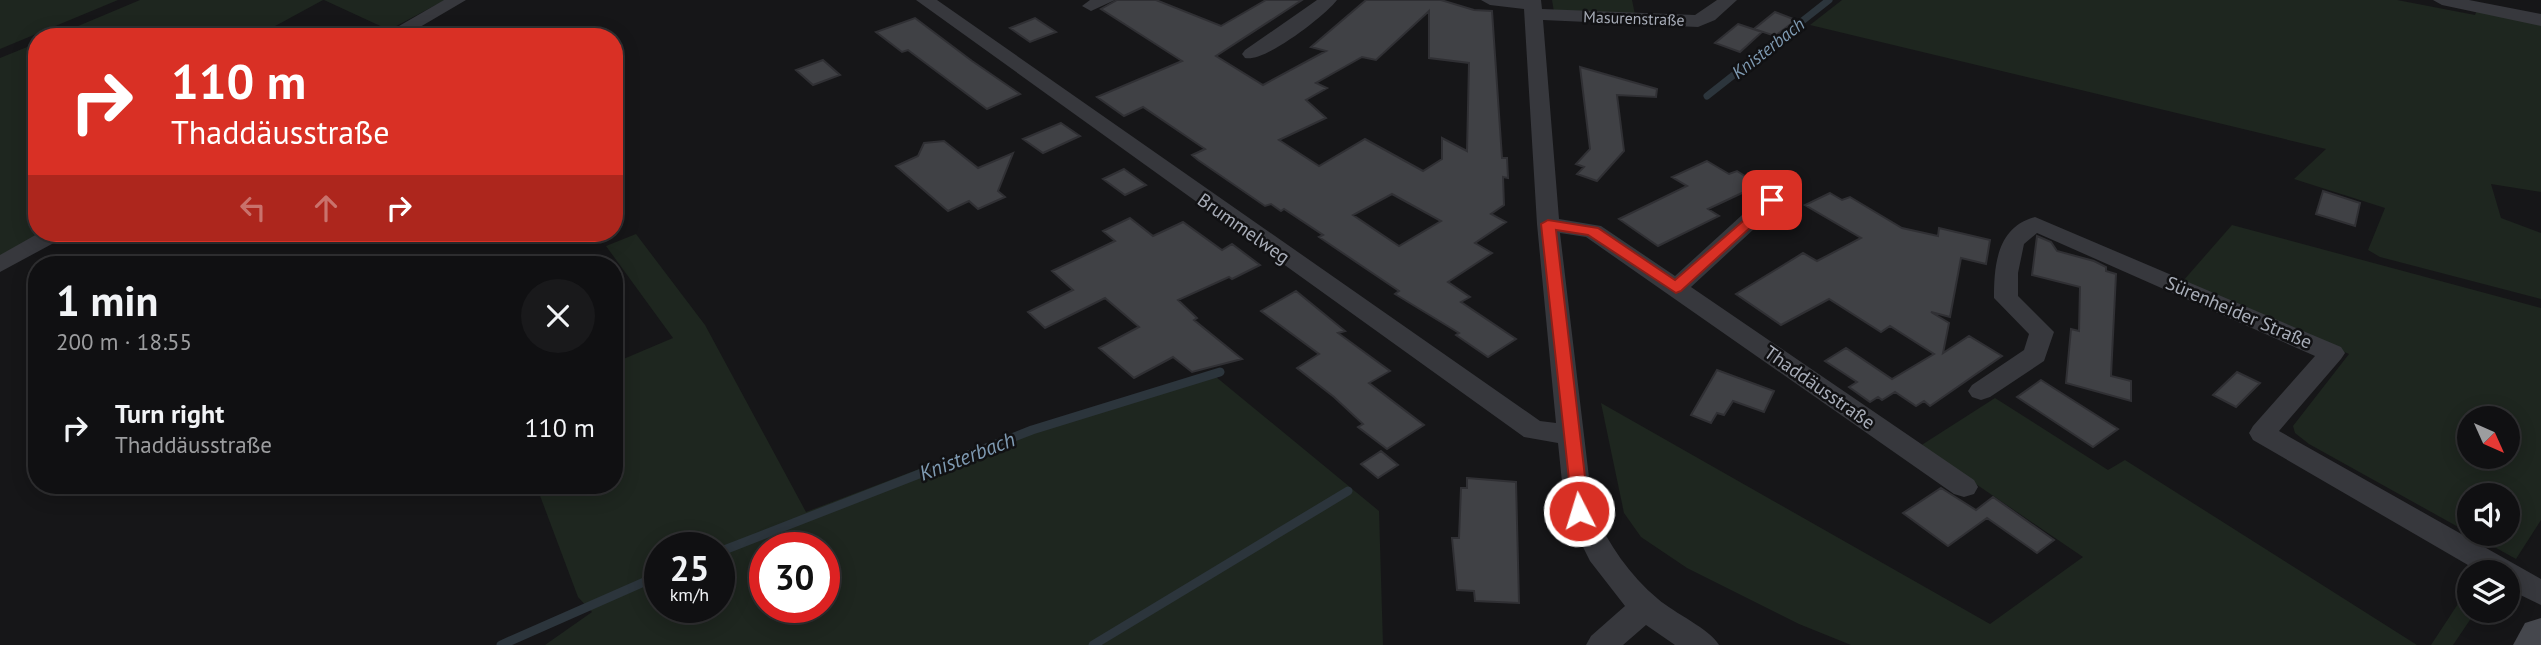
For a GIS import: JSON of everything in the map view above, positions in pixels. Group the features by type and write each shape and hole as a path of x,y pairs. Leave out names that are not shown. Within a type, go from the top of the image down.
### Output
{"main road":[{"path":"2536,645 2541,637"}],"street":[{"path":"406,28 457,0"},
{"name":"Brummelweg","path":"925,0 1533,430 1573,435"},
{"path":"1252,54 1307,18 1328,0"},
{"name":"Masurenstraße","path":"1490,0 1698,20 1709,16 1728,0"},
{"path":"2442,0 2541,20"},
{"path":"1533,6 1548,224 1573,435 1579,511 1593,544 1614,576 1645,607 1703,645"},
{"path":"1676,288 1772,200"},
{"name":"Thaddäusstraße","path":"1548,224 1592,231 1964,487"},
{"name":"Sürenheider Straße","path":"1981,391 2035,355 2042,332 2006,298 2006,273 2013,241 2035,224 2332,352 2262,433 2483,560"},
{"path":"0,265 40,242"},
{"name":"Sürenheider Straße","path":"2520,581 2541,593"},
{"path":"1602,645 1645,607"}],"shaded area":[{"path":"0,0 118,0 51,28 28,28 28,37 0,49"},
{"path":"140,0 323,0 272,28 73,28"},
{"path":"324,0 445,0 393,28 385,28"},
{"path":"1552,0 1632,0 1635,15 1554,12"},
{"path":"1842,0 2397,0 2475,15 2477,10 2541,24 2541,192 2491,184 2501,218 2541,233 2541,299 2380,257 2368,250 2385,208 2294,179 2326,149 1810,25"},
{"path":"28,47 28,242 0,258 0,58"},
{"path":"2232,225 2541,308 2541,520 2516,559 2493,546 2520,546 2520,483 2457,483 2457,526 2309,444 2295,433 2293,426 2349,354 2183,281"},
{"path":"636,234 705,325 806,512 1032,426 1210,372 1379,511 1383,645 545,645 592,612 578,597 539,494 623,494 623,359 673,338 623,269 623,256 613,256 606,246 623,242 623,239"},
{"path":"1995,398 2108,470 2125,460 2417,645 1851,645 1799,624 1687,568 1641,537 1624,513 1601,403 1990,624 2083,557 1920,446"},
{"path":"2457,605 2457,623 2468,623 2453,645 2431,645"}],"building":[{"path":"1117,0 1156,0 1221,26 1266,0 1302,0 1216,56 1263,85 1326,51 1311,47 1366,0 1441,0 1474,10 1492,11 1502,158 1507,158 1508,178 1503,177 1504,205 1491,214 1506,222 1475,243 1492,253 1448,282 1470,297 1461,302 1516,339 1488,357 1456,335 1459,333 1395,294 1399,291 1319,237 1323,235 1284,209 1281,211 1271,204 1265,206 1198,160 1192,155 1205,149 1143,107 1124,116 1097,97 1182,61 1101,9","holes":["1429,11 1429,58 1469,63 1467,151 1442,138 1442,159 1423,171 1365,139 1319,166 1279,140 1326,118 1306,100 1327,88 1316,83 1362,57 1376,60","1392,194 1441,221 1399,246 1353,215"]},
{"path":"1775,12 1796,20 1775,36 1754,29"},
{"path":"915,18 1020,94 987,109 908,50 902,52 876,32"},
{"path":"1035,18 1056,32 1030,42 1010,28"},
{"path":"1738,24 1762,32 1740,52 1715,43"},
{"path":"823,60 840,75 813,85 796,70"},
{"path":"1580,67 1657,89 1656,97 1617,95 1624,151 1597,181 1577,174 1584,167 1576,164 1590,149"},
{"path":"1061,123 1080,136 1043,153 1023,139"},
{"path":"944,141 978,168 1013,153 998,191 1005,197 978,209 969,201 948,211 896,166 918,156 924,143"},
{"path":"1707,161 1729,174 1737,171 1759,185 1708,209 1719,216 1658,246 1619,219 1687,186 1672,177"},
{"path":"1124,169 1146,185 1125,195 1103,179"},
{"path":"2323,191 2360,203 2355,226 2316,214"},
{"path":"1830,193 1842,200 1850,197 1902,228 1938,236 1939,228 1990,240 1986,264 1961,258 1950,317 1931,312 1949,323 1943,353 1969,336 2002,356 1930,406 1924,401 1916,406 1895,392 1882,400 1878,397 1870,402 1849,387 1857,382 1825,361 1846,348 1892,379 1934,354 1890,326 1881,332 1829,299 1781,325 1736,294 1803,253 1817,261 1861,238 1805,205"},
{"path":"1130,218 1153,236 1183,222 1222,250 1232,244 1260,265 1178,300 1197,318 1194,320 1242,359 1192,372 1173,357 1134,378 1099,348 1139,327 1105,298 1045,328 1028,312 1073,290 1052,271 1115,241 1103,231"},
{"path":"2037,236 2051,242 2057,251 2094,261 2106,267 2106,271 2116,274 2111,376 2131,381 2131,401 2066,383 2071,329 2079,331 2080,287 2032,275"},
{"path":"1296,291 1345,331 1338,333 1390,371 1369,383 1424,425 1387,449 1358,427 1363,424 1334,397 1297,368 1319,354 1261,311"},
{"path":"1717,370 1774,391 1764,412 1733,401 1724,415 1717,413 1711,423 1691,415"},
{"path":"2237,372 2260,383 2236,407 2213,395"},
{"path":"2041,380 2118,429 2093,447 2017,397"},
{"path":"1381,451 1398,465 1378,478 1361,464"},
{"path":"1467,478 1516,482 1519,603 1475,601 1474,591 1457,590 1452,538 1459,538 1461,488 1467,488"},
{"path":"1941,488 1976,510 1993,497 2054,540 2037,553 1987,518 1948,546 1903,513"}],"waterway":[{"name":"Knisterbach","path":"1707,96 1829,0"},
{"name":"Knisterbach","path":"735,546 1032,430 1220,372"},
{"path":"1093,645 1348,491"},
{"name":"Knisterbach","path":"501,645 644,582"}],"route":[{"path":"1579,511 1573,435 1548,224 1592,231 1676,288 1772,200"}]}
